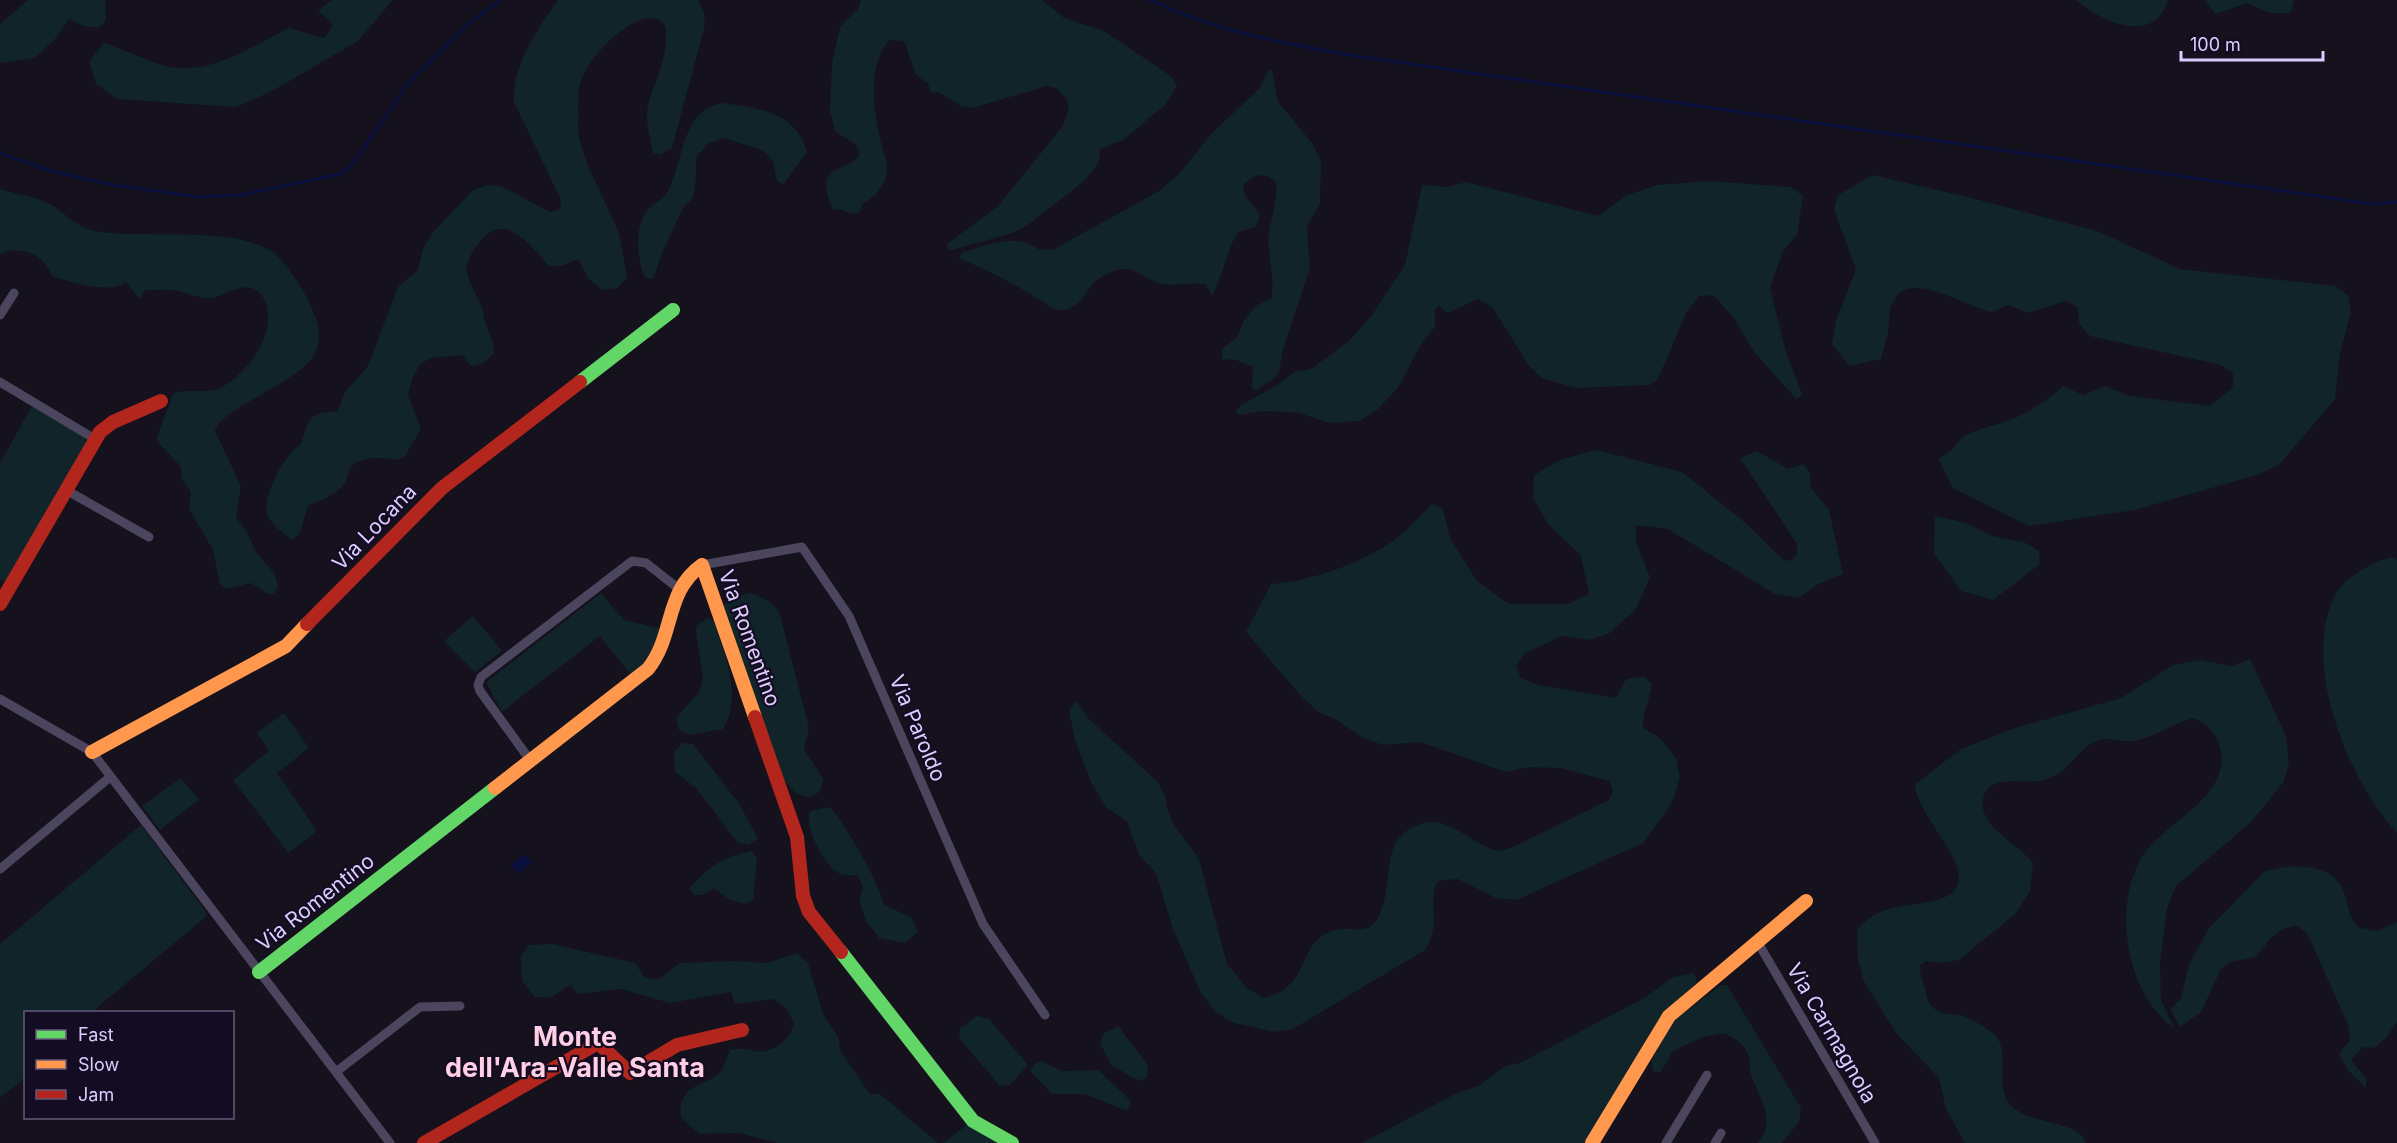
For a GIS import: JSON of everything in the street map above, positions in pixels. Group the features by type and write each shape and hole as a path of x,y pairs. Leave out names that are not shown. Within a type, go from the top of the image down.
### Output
{"street":[{"path":"0,315 14,293"},
{"name":"Via Locana","path":"92,752 286,646 442,488 673,310"},
{"path":"0,382 95,439"},
{"path":"0,604 95,439 109,424 161,401"},
{"path":"66,490 149,537"},
{"name":"Via Paroldo","path":"702,566 802,547 849,616 983,924 1045,1015"},
{"path":"530,760 480,691 478,685 481,677 632,561 648,564 678,589"},
{"name":"Via Romentino","path":"259,972 652,666 662,651 678,589 687,576 702,566 797,837 803,896 809,912 973,1121 1012,1143"},
{"path":"0,699 92,752 390,1143"},
{"path":"0,869 110,777"},
{"path":"1592,1143 1660,1027 1681,1004 1806,901"},
{"name":"Via Carmagnola","path":"1757,941 1875,1143"},
{"path":"336,1072 420,1007 460,1006"},
{"path":"424,1143 598,1043 630,1073 677,1045 742,1030"},
{"path":"1666,1143 1707,1075"},
{"path":"1715,1143 1721,1133"}],"shaded area":[{"path":"28,0 105,0 106,20 99,28 83,26 69,19 56,38 35,58 0,63 0,24"},
{"path":"332,0 393,0 358,41 274,90 236,107 117,99 96,84 89,61 104,43 170,67 201,67 232,57 289,28 324,38 333,25 318,10"},
{"path":"558,0 698,0 704,13 705,25 672,148 660,155 653,153 647,112 664,57 666,35 664,24 654,19 642,19 629,25 603,47 584,73 580,85 579,138 588,165 618,232 627,277 618,288 602,290 588,278 578,259 564,265 550,267 517,234 498,229 489,233 468,260 467,272 483,310 494,354 481,364 471,366 462,355 431,358 420,364 412,379 408,395 421,429 405,456 396,460 372,458 355,463 341,488 308,506 300,533 293,540 277,528 267,513 268,496 276,475 289,456 301,444 312,418 321,413 338,411 345,392 368,366 398,287 418,270 423,249 433,232 473,190 488,185 501,186 550,212 560,209 561,200 514,102 514,88 522,61 535,35"},
{"path":"861,0 1042,0 1064,18 1104,31 1171,76 1177,86 1165,105 1123,140 1100,149 1099,162 1085,180 1028,225 1013,233 948,251 947,244 998,206 1063,126 1069,108 1067,99 1056,88 1047,86 973,108 961,106 938,92 931,93 928,84 916,75 904,41 889,40 878,62 874,87 878,126 887,166 885,180 876,194 863,203 859,213 850,214 841,209 833,210 826,183 828,176 833,171 854,161 860,154 856,145 835,131 830,111 832,64 840,27 858,9"},
{"path":"2076,0 2168,0 2161,14 2151,23 2126,26 2112,22"},
{"path":"2204,0 2294,0 2291,13 2269,13 2247,3 2216,14"},
{"path":"1272,70 1278,102 1313,144 1321,162 1320,204 1307,226 1310,267 1282,353 1280,369 1275,378 1256,390 1252,388 1253,367 1236,360 1222,359 1222,349 1237,337 1244,320 1257,305 1271,299 1272,282 1268,240 1277,184 1268,176 1255,175 1243,185 1245,195 1260,215 1256,227 1238,232 1212,296 1206,285 1165,284 1123,269 1101,277 1074,307 1057,310 1000,277 958,258 963,252 1009,241 1024,242 1039,249 1054,249 1159,191 1180,173 1213,132 1260,88 1268,71"},
{"path":"724,103 763,110 785,120 801,138 807,152 784,184 777,181 773,161 762,150 724,138 709,143 696,157 693,198 683,208 662,253 654,278 650,279 644,276 640,262 638,239 640,224 649,209 668,191 691,125 710,107"},
{"path":"1872,175 1964,196 2097,231 2180,269 2336,286 2348,295 2351,312 2340,353 2335,399 2279,465 2257,475 2135,510 2029,526 1953,488 1938,458 1949,452 1967,435 2021,415 2063,386 2083,395 2105,386 2130,396 2210,406 2233,387 2233,373 2221,365 2090,336 2079,324 2078,307 2066,301 2028,313 2008,305 1993,312 1939,292 1911,288 1900,293 1892,304 1881,359 1849,366 1832,344 1836,321 1856,269 1834,210 1837,196"},
{"path":"1708,181 1791,187 1803,196 1797,235 1783,251 1770,288 1786,352 1802,394 1797,400 1754,352 1733,317 1713,295 1699,296 1687,311 1658,379 1650,385 1577,388 1543,379 1529,366 1493,308 1478,299 1448,313 1439,306 1435,309 1435,327 1420,346 1398,388 1378,409 1360,421 1330,423 1299,413 1264,411 1239,415 1236,411 1241,405 1279,384 1294,372 1311,369 1350,340 1372,315 1405,265 1422,185 1447,187 1466,182 1598,216 1627,195 1658,185"},
{"path":"0,189 46,202 90,230 121,234 206,235 256,244 275,254 293,275 307,298 317,323 319,342 314,355 292,376 230,414 215,431 241,486 236,518 246,530 256,552 275,574 278,587 275,593 268,594 251,583 225,589 220,584 213,550 189,509 191,492 181,478 181,467 156,440 173,394 185,391 216,390 242,372 250,362 264,339 267,327 268,315 263,297 258,291 244,287 210,298 174,290 146,290 139,299 126,282 119,286 101,287 53,277 36,256 26,252 11,251 0,255"},
{"path":"32,406 84,437 87,446 7,583 0,579 0,463"},
{"path":"1597,450 1682,472 1748,525 1782,559 1791,561 1797,555 1797,544 1740,458 1757,451 1788,469 1804,464 1810,473 1811,488 1829,510 1843,574 1818,584 1799,598 1775,594 1668,529 1636,525 1636,542 1650,577 1636,609 1610,633 1589,640 1562,636 1526,653 1516,665 1521,678 1539,685 1616,698 1626,679 1643,676 1652,684 1643,728 1660,738 1676,758 1680,777 1672,803 1643,843 1516,900 1496,898 1458,879 1438,881 1433,896 1433,930 1425,950 1293,1029 1276,1032 1234,1023 1215,1012 1201,993 1173,929 1156,873 1139,855 1127,821 1106,807 1091,782 1075,740 1069,711 1076,700 1089,719 1158,782 1165,796 1173,824 1199,859 1227,964 1246,987 1263,998 1278,993 1296,976 1313,945 1321,937 1340,929 1366,928 1376,920 1385,898 1390,859 1394,847 1400,837 1410,829 1424,823 1442,823 1487,847 1497,851 1504,850 1609,800 1613,790 1610,781 1560,768 1529,767 1506,772 1420,742 1382,745 1360,736 1337,720 1318,712 1299,694 1246,632 1271,584 1304,579 1355,562 1398,537 1432,504 1443,509 1450,538 1477,581 1509,604 1568,604 1589,594 1581,556 1548,524 1533,498 1534,475 1562,459"},
{"path":"1935,516 1967,523 1991,536 2024,542 2039,551 2040,564 1993,600 1961,591 1934,553"},
{"path":"2391,557 2397,560 2397,833 2379,811 2362,784 2347,753 2335,720 2327,687 2323,654 2326,623 2339,588 2360,571"},
{"path":"601,593 624,620 662,629 651,657 632,676 600,636 502,712 486,682"},
{"path":"751,593 769,601 779,611 809,728 804,749 824,780 819,792 809,798 795,793 784,780 723,611 723,605 738,596"},
{"path":"473,616 502,651 475,672 444,641"},
{"path":"707,618 714,621 727,661 732,703 723,729 689,735 679,730 676,718 699,692 703,678 696,631 697,625"},
{"path":"2250,659 2286,736 2289,764 2283,783 2250,823 2176,886 2167,908 2160,963 2161,1000 2174,1028 2167,1024 2147,998 2131,961 2126,920 2128,899 2139,862 2148,848 2192,810 2216,782 2221,766 2220,747 2213,733 2194,718 2134,741 2099,740 2086,747 2054,776 2037,781 2003,782 1989,787 1985,793 1982,804 1990,823 2033,863 2030,892 2015,914 1959,960 1942,963 1927,961 1921,964 1920,970 1928,1000 1937,1011 1967,1017 1995,1035 2002,1053 2004,1094 2009,1103 2018,1111 2035,1119 2075,1131 2086,1143 1965,1143 1946,1109 1939,1078 1897,1034 1863,980 1858,959 1857,931 1867,920 1880,912 1948,896 1956,888 1959,878 1957,866 1923,809 1915,784 1961,749 2015,728 2121,698 2173,665 2200,660 2232,666"},
{"path":"284,713 309,748 277,773 317,831 288,853 233,780 269,751 257,733"},
{"path":"682,743 693,744 738,802 758,838 749,845 738,843 697,789 675,772 674,752"},
{"path":"181,778 199,799 160,830 142,806"},
{"path":"830,807 862,855 876,882 884,905 911,917 918,932 905,943 879,938 866,921 859,899 863,889 858,875 843,875 836,872 823,857 813,837 809,818 810,811"},
{"path":"141,825 208,915 93,1011 24,1011 24,1079 0,1098 0,944"},
{"path":"752,851 757,858 753,900 746,904 730,900 714,888 702,895 694,895 689,889 703,874 717,864 732,856"},
{"path":"525,854 532,862 518,873 511,865"},
{"path":"2291,866 2314,868 2334,877 2343,890 2350,914 2359,928 2378,931 2397,922 2397,1022 2385,1039 2374,1048 2363,1047 2351,1060 2366,1078 2366,1088 2348,1070 2339,1054 2350,1040 2349,1027 2308,935 2297,926 2277,933 2256,957 2230,962 2221,969 2201,1012 2180,1027 2170,1009 2181,999 2189,964 2209,928 2265,871"},
{"path":"552,944 635,963 645,978 659,979 680,963 735,961 767,963 797,953 808,963 823,1014 839,1038 840,1050 870,1094 880,1094 938,1143 778,1143 739,1133 699,1134 681,1118 683,1098 687,1092 719,1073 730,1050 767,1051 784,1041 794,1023 786,1008 773,999 735,1004 731,992 670,1003 621,989 578,994 570,985 550,998 535,997 522,981 521,956 529,945"},
{"path":"1694,973 1697,982 1656,1023 1589,1143 1362,1143 1453,1095 1480,1085 1505,1066 1520,1063 1646,997 1673,977"},
{"path":"1721,985 1727,985 1801,1108 1799,1122 1782,1143 1757,1143 1766,1128 1767,1119 1763,1103 1752,1078 1749,1058 1744,1047 1724,1033 1703,1037 1673,1051 1661,1072 1654,1072 1651,1061 1673,1021"},
{"path":"977,1016 989,1019 1028,1065 1010,1085 1000,1086 959,1038 960,1028"},
{"path":"1118,1026 1148,1065 1147,1077 1139,1081 1111,1065 1100,1043 1104,1033"},
{"path":"1041,1061 1062,1071 1098,1070 1131,1101 1127,1111 1084,1094 1052,1094 1030,1071 1035,1063"},
{"path":"968,1124 997,1142 943,1143"}],"waterway":[{"path":"0,153 51,171 113,185 199,197 241,195 340,174 351,166 409,82 467,25 500,0"},
{"path":"1150,0 1225,28 1303,47 1356,56 2372,204 2397,202"}],"traffic: fast":[{"path":"580,382 673,310"},
{"path":"259,972 495,788"},
{"path":"841,952 973,1121 1012,1143"}],"traffic: slow":[{"path":"495,788 648,669 657,656 681,588 702,565 755,717"},
{"path":"92,752 286,646 307,624"},
{"path":"1592,1143 1669,1016 1806,901"}],"traffic: jam":[{"path":"307,624 442,488 580,382"},
{"path":"0,604 100,432 113,422 161,401"},
{"path":"755,717 797,837 803,896 809,912 841,952"},
{"path":"424,1143 598,1043 630,1073 677,1045 742,1030"}],"district":[{"name":"Monte dell'Ara-Valle Santa","path":"575,1052"}]}
